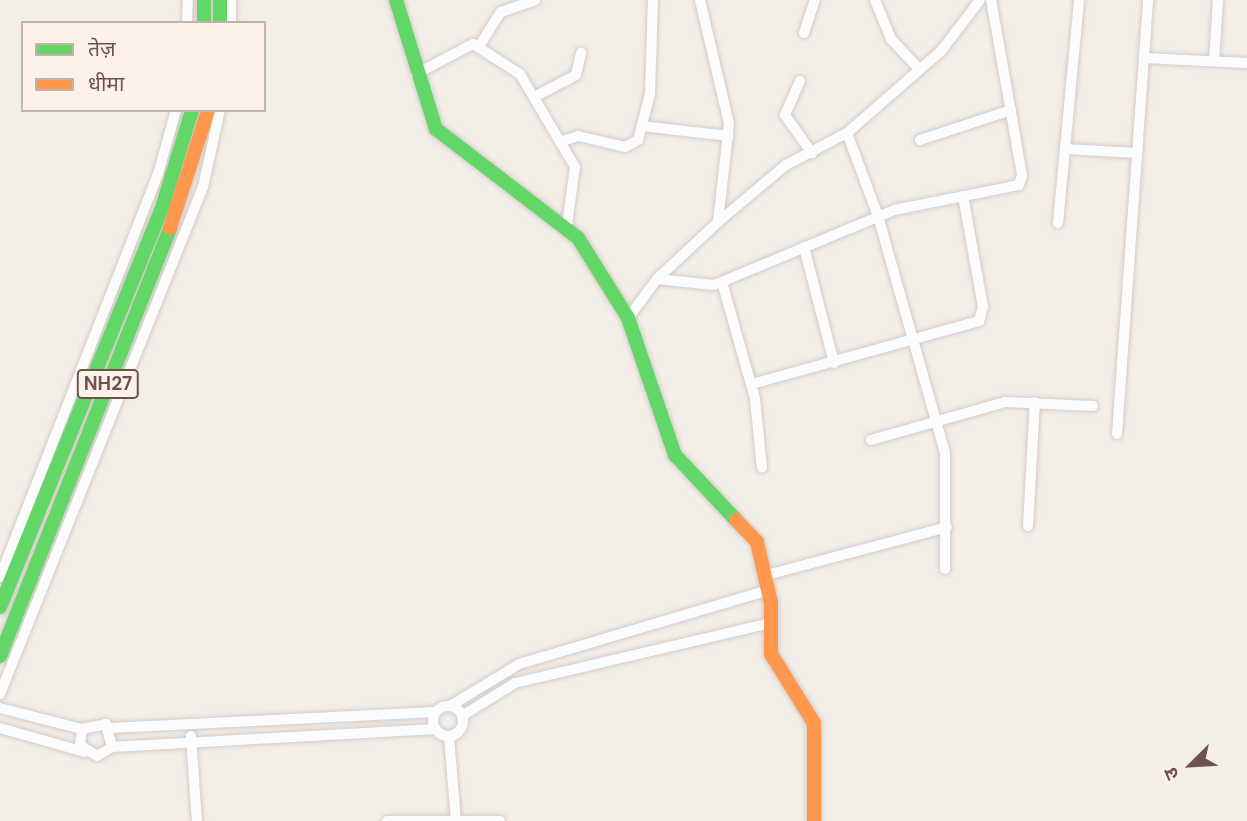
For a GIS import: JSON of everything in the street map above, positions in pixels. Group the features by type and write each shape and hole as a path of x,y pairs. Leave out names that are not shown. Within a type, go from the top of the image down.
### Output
{"main road":[{"path":"204,0 204,21"},
{"path":"220,0 220,21"},
{"path":"396,0 416,74 436,129 567,225 628,318 668,442 686,468 745,522 766,575 769,590 771,654 814,723 814,821"},
{"name":"NH27","path":"0,607 161,211 191,112"},
{"name":"NH27","path":"0,656 187,186 207,112"}],"street":[{"path":"187,21 188,0"},
{"path":"231,0 231,21"},
{"path":"497,0 501,12"},
{"path":"416,74 480,45 501,12 535,0"},
{"path":"562,141 578,136 630,146 642,126 651,81 653,0"},
{"path":"700,0 727,106 728,136 718,222"},
{"path":"804,33 815,0"},
{"path":"875,0 891,39 920,70"},
{"path":"628,318 657,279 718,222 786,165 847,133 920,70 980,0"},
{"path":"657,279 700,288 722,282 878,216 1023,181 991,0"},
{"path":"1058,223 1079,0"},
{"path":"1117,434 1148,0"},
{"path":"1214,61 1218,0"},
{"path":"480,45 514,68 562,141 577,178 567,225"},
{"path":"534,97 576,75 581,53"},
{"path":"1144,58 1247,63"},
{"path":"800,80 785,115 812,153"},
{"path":"920,140 1011,110"},
{"path":"0,577 158,174 175,112"},
{"path":"0,694 202,187 220,112"},
{"path":"642,126 728,136"},
{"path":"847,133 878,216 936,419 948,473 945,569"},
{"path":"1065,149 1137,153"},
{"path":"752,384 916,342 983,315 963,196"},
{"path":"804,247 834,363"},
{"path":"722,282 752,384 762,468"},
{"path":"871,440 1005,401 1093,406"},
{"path":"1028,526 1035,402"},
{"path":"766,575 947,527"},
{"path":"0,708 51,726 82,729 99,722 110,728 190,726 436,712 450,706 510,667 656,627 769,590"},
{"path":"449,736 459,731 462,716 515,683 659,645 770,623"},
{"path":"656,627 659,645"},
{"path":"584,647 588,663"},
{"path":"510,667 515,683"},
{"path":"450,706 462,716"},
{"path":"435,729 436,712"},
{"path":"301,720 302,736"},
{"path":"46,745 51,726"},
{"path":"190,726 197,821"},
{"path":"0,727 46,745 103,755 112,747 192,742 435,729 449,736"},
{"path":"110,728 112,747"},
{"path":"82,729 85,752"},
{"path":"449,736 456,819"},
{"path":"387,821 500,821"}],"traffic: fast":[{"path":"204,0 204,21"},
{"path":"220,0 220,21"},
{"path":"396,0 436,129 578,238 628,318 675,455 736,520"},
{"path":"0,607 161,211 191,112"},
{"path":"0,656 170,228"}],"traffic: slow":[{"path":"170,228 207,112"},
{"path":"736,520 757,542 771,603 771,654 814,723 814,821"}]}
